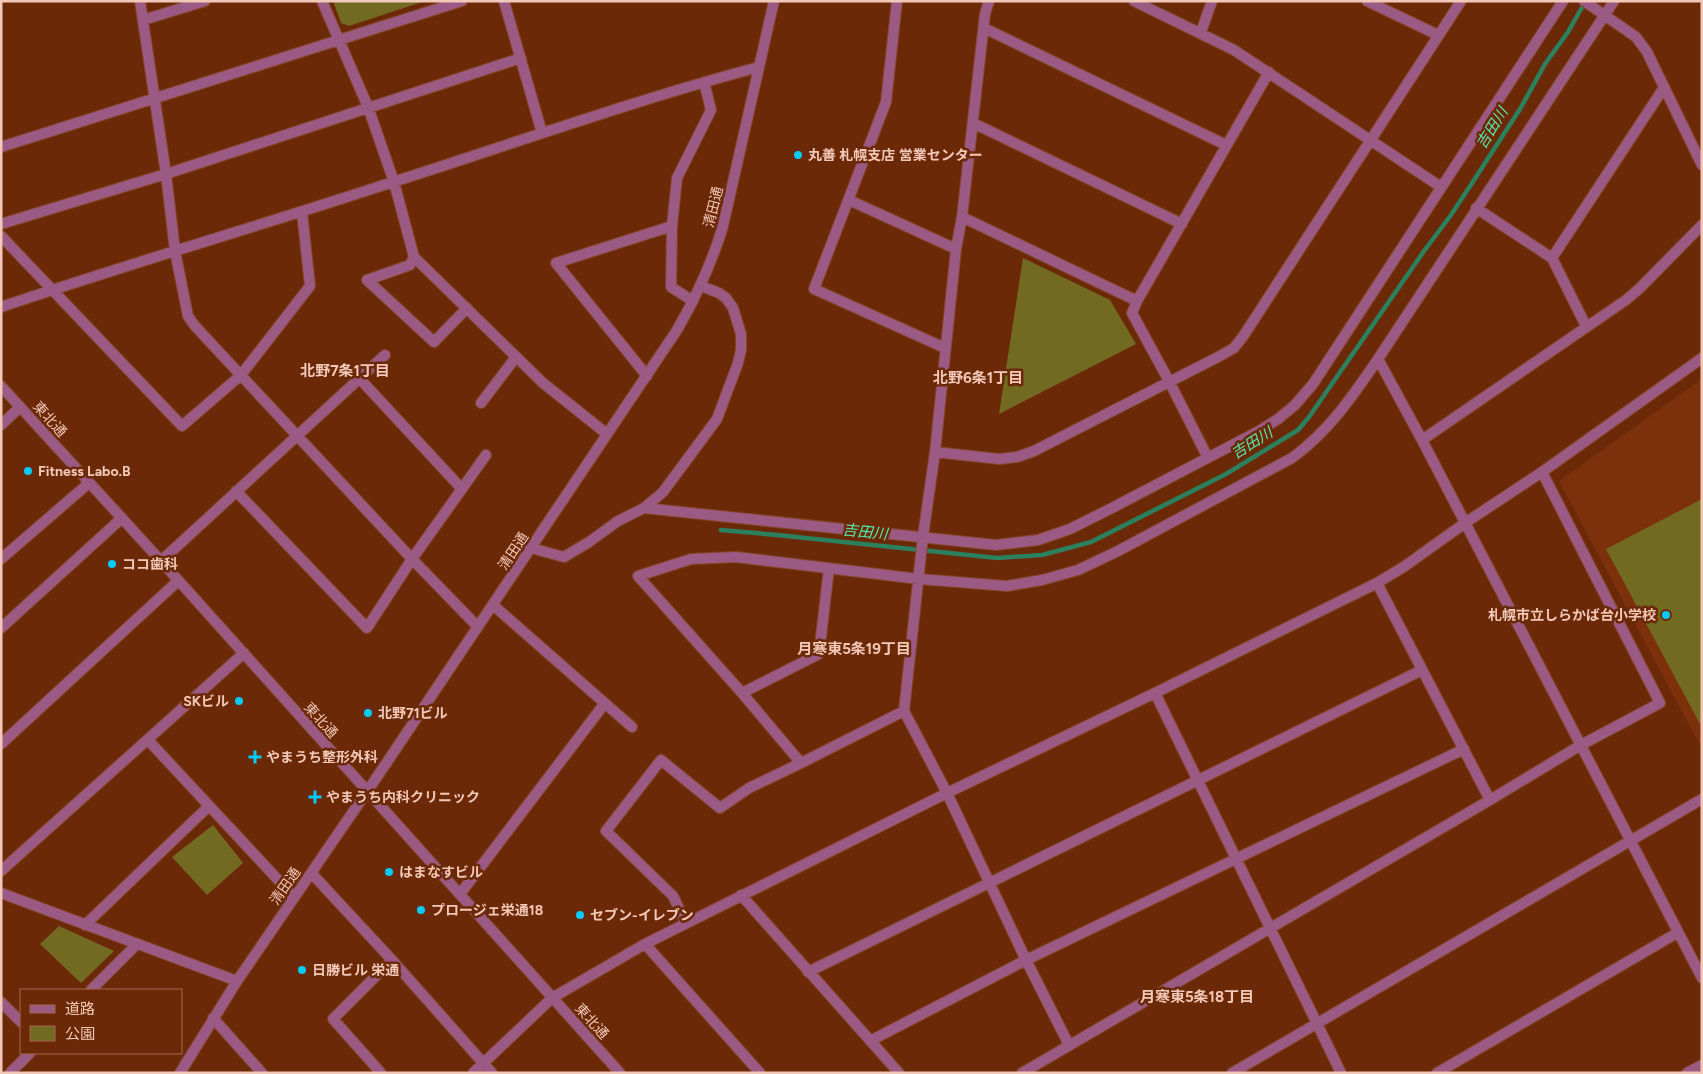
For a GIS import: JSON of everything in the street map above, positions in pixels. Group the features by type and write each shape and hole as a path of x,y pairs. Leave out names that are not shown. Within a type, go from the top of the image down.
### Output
{"street":[{"path":"140,1 153,98 166,174 175,251 188,316 195,326 297,436 478,627"},
{"path":"143,20 206,1"},
{"path":"322,1 368,108 394,182 414,257 543,383 607,434"},
{"path":"1,147 462,1"},
{"path":"504,1 542,133"},
{"name":"清田通","path":"180,1073 237,981 368,791 677,330 701,286 715,253 723,226 774,1"},
{"path":"896,1 886,102 814,289 945,348"},
{"path":"989,1 984,28 962,217 956,249 935,452 904,711 947,793 1069,1046"},
{"path":"1134,1 1201,32 1234,50 1441,187"},
{"path":"1201,32 1212,1"},
{"path":"1367,1 1438,35"},
{"path":"935,452 999,459 1017,457 1034,451 1234,348 1461,1"},
{"path":"644,508 923,542 996,545 1038,540 1070,529 1208,458 1278,419 1295,405 1313,384 1563,1"},
{"path":"1584,1 1636,37 1647,52 1663,89 1702,165"},
{"path":"801,764 742,693 638,576 691,559 736,557 829,568 920,575 1007,586 1042,580 1078,570 1292,458 1328,428 1344,408 1614,1"},
{"path":"984,28 1226,145"},
{"path":"1,224 166,174 521,58"},
{"path":"1,308 542,133 704,82 759,67"},
{"path":"1208,458 1132,313 1137,301 1269,72"},
{"path":"693,301 671,287 672,226 677,178 711,110 704,82"},
{"path":"1552,258 1663,89"},
{"path":"973,123 1182,224"},
{"path":"849,200 956,249"},
{"path":"1476,208 1552,258 1586,326"},
{"path":"1,236 182,426 241,375 310,286 302,212"},
{"path":"962,217 1137,301"},
{"path":"1422,440 1626,300 1702,225"},
{"path":"646,376 556,263 672,226"},
{"path":"414,257 410,265 367,280 434,342 467,308"},
{"path":"531,548 564,556 589,542 618,521 644,508 663,492 717,419 738,363 741,350 741,334 733,308 726,298 701,286"},
{"path":"162,561 385,355"},
{"path":"481,403 516,357"},
{"path":"473,1073 552,998 645,944 947,793 1377,583 1405,566 1465,523 1542,472 1702,358"},
{"path":"1378,359 1702,978"},
{"path":"360,379 462,489"},
{"name":"東北通","path":"1,386 162,561 620,1073"},
{"path":"1,424 20,407"},
{"path":"236,491 368,628 412,559 486,455"},
{"path":"1022,1073 1581,745 1660,703 1542,472"},
{"path":"1,559 89,483"},
{"path":"1,628 122,518"},
{"path":"742,693 819,654 829,568"},
{"path":"1,744 178,581"},
{"path":"1377,583 1490,800"},
{"path":"493,605 632,727"},
{"path":"1,871 244,653"},
{"path":"808,972 1422,670"},
{"path":"1155,693 1341,1073"},
{"path":"460,894 605,703"},
{"path":"686,923 673,896 606,831 661,760 720,808 749,788 801,764 904,711"},
{"path":"148,740 294,897"},
{"path":"870,1041 1026,960 1464,749"},
{"path":"1232,1073 1702,799"},
{"path":"85,925 209,806"},
{"path":"312,872 315,878 392,960 492,1073"},
{"path":"1,893 136,945 237,981"},
{"path":"741,895 899,1073"},
{"path":"1437,1073 1677,933"},
{"path":"645,944 760,1073"},
{"path":"93,989 136,945"},
{"path":"381,1073 333,1019 392,960"},
{"path":"1,1002 20,1021"},
{"path":"213,1018 262,1073"},
{"path":"10,1073 29,1054"},
{"path":"1688,1073 1702,1065"}],"shaded area":[{"name":"札幌市立しらかば台小学校","path":"1702,379 1702,749 1559,481"}],"green space":[{"path":"333,1 422,2 349,26 341,23"},
{"path":"1023,258 1110,300 1136,344 999,414"},
{"path":"1702,499 1702,723 1700,724 1606,549"},
{"path":"213,825 243,863 207,895 172,857"},
{"path":"59,926 114,951 81,983 40,944"}],"waterway":[{"name":"吉田川","path":"721,530 997,558 1042,555 1091,542 1226,474 1298,430 1309,417 1451,215 1520,109 1545,64 1568,32 1585,2"}],"place":[{"name":"丸善 札幌支店 営業センター","path":"798,155"},
{"name":"Fitness Labo.B","path":"28,471"},
{"name":"ココ歯科","path":"112,564"},
{"name":"札幌市立しらかば台小学校","path":"1666,615"},
{"name":"SKビル","path":"239,701"},
{"name":"北野71ビル","path":"368,713"},
{"name":"やまうち整形外科","path":"255,757"},
{"name":"やまうち内科クリニック","path":"315,797"},
{"name":"はまなすビル","path":"389,872"},
{"name":"プロージェ栄通18","path":"421,910"},
{"name":"セブン-イレブン","path":"580,915"},
{"name":"日勝ビル 栄通","path":"302,970"}],"district":[{"name":"北野7条1丁目","path":"345,371"},
{"name":"北野6条1丁目","path":"978,378"},
{"name":"月寒東5条19丁目","path":"854,649"},
{"name":"月寒東5条18丁目","path":"1197,997"}]}
